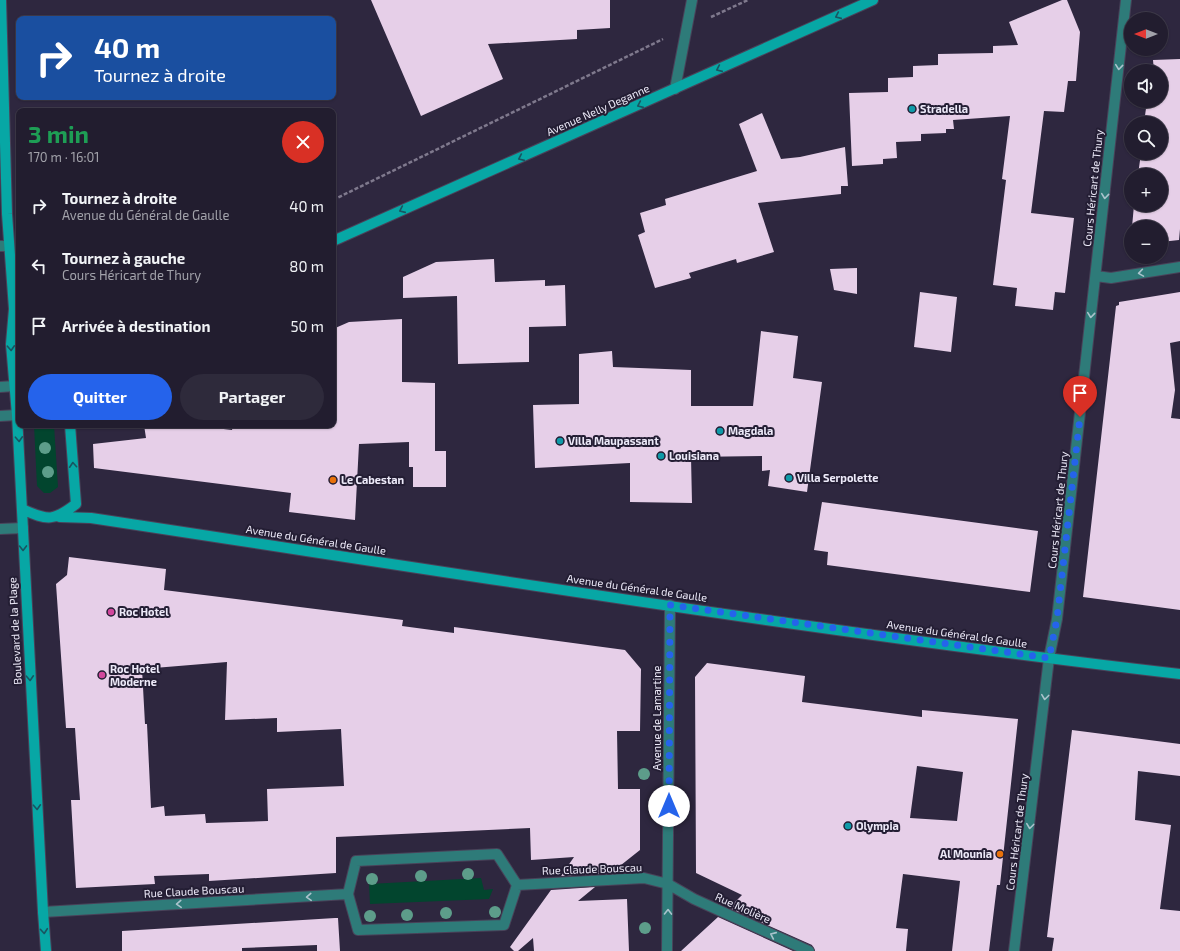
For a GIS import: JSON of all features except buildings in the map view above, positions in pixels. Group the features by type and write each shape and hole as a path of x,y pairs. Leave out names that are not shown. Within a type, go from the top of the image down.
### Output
{"main road":[{"name":"Boulevard de la Plage","path":"1,0 4,246 16,313 11,344 16,379"},
{"name":"Avenue Nelly Deganne","path":"336,240 873,0"},
{"name":"Boulevard de la Plage","path":"18,428 42,912 46,951"},
{"path":"70,428 76,504 91,518"},
{"path":"60,517 76,504"},
{"name":"Avenue du Général de Gaulle","path":"22,509 40,518 91,518 670,605 1049,658 1180,674"}],"street":[{"path":"675,89 692,0"},
{"name":"Cours Héricart de Thury","path":"1014,951 1049,658 1057,619 1126,0"},
{"path":"1096,276 1112,278 1180,267"},
{"path":"0,387 16,386"},
{"path":"0,416 16,415"},
{"path":"0,529 23,528"},
{"name":"Avenue de Lamartine","path":"667,951 670,605"},
{"path":"497,854 517,885 504,925 358,930 348,894 356,861 497,854"},
{"name":"Rue Claude Bouscau","path":"517,885 644,878 668,884"},
{"name":"Rue Molière","path":"668,884 694,899 809,951"},
{"name":"Rue Claude Bouscau","path":"42,912 348,894"}],"path":[{"path":"336,199 687,28 748,0"}],"green space":[{"path":"34,428 54,428 58,487 50,493 44,493 37,486"},
{"path":"481,878 484,890 493,889 489,899 370,904 369,884"}],"place":[{"name":"Stradella","path":"912,109"},
{"name":"Magdala","path":"720,431"},
{"name":"Villa Maupassant","path":"560,441"},
{"name":"Louisiana","path":"661,456"},
{"name":"Villa Serpolette","path":"789,478"},
{"name":"Le Cabestan","path":"333,480"},
{"name":"Roc Hotel","path":"111,612"},
{"name":"Roc Hotel Moderne","path":"102,675"},
{"name":"Olympia","path":"848,826"},
{"name":"Al Mounia","path":"1000,854"}],"route":[{"path":"669,806 670,605 1049,658 1057,619 1080,417"}]}
